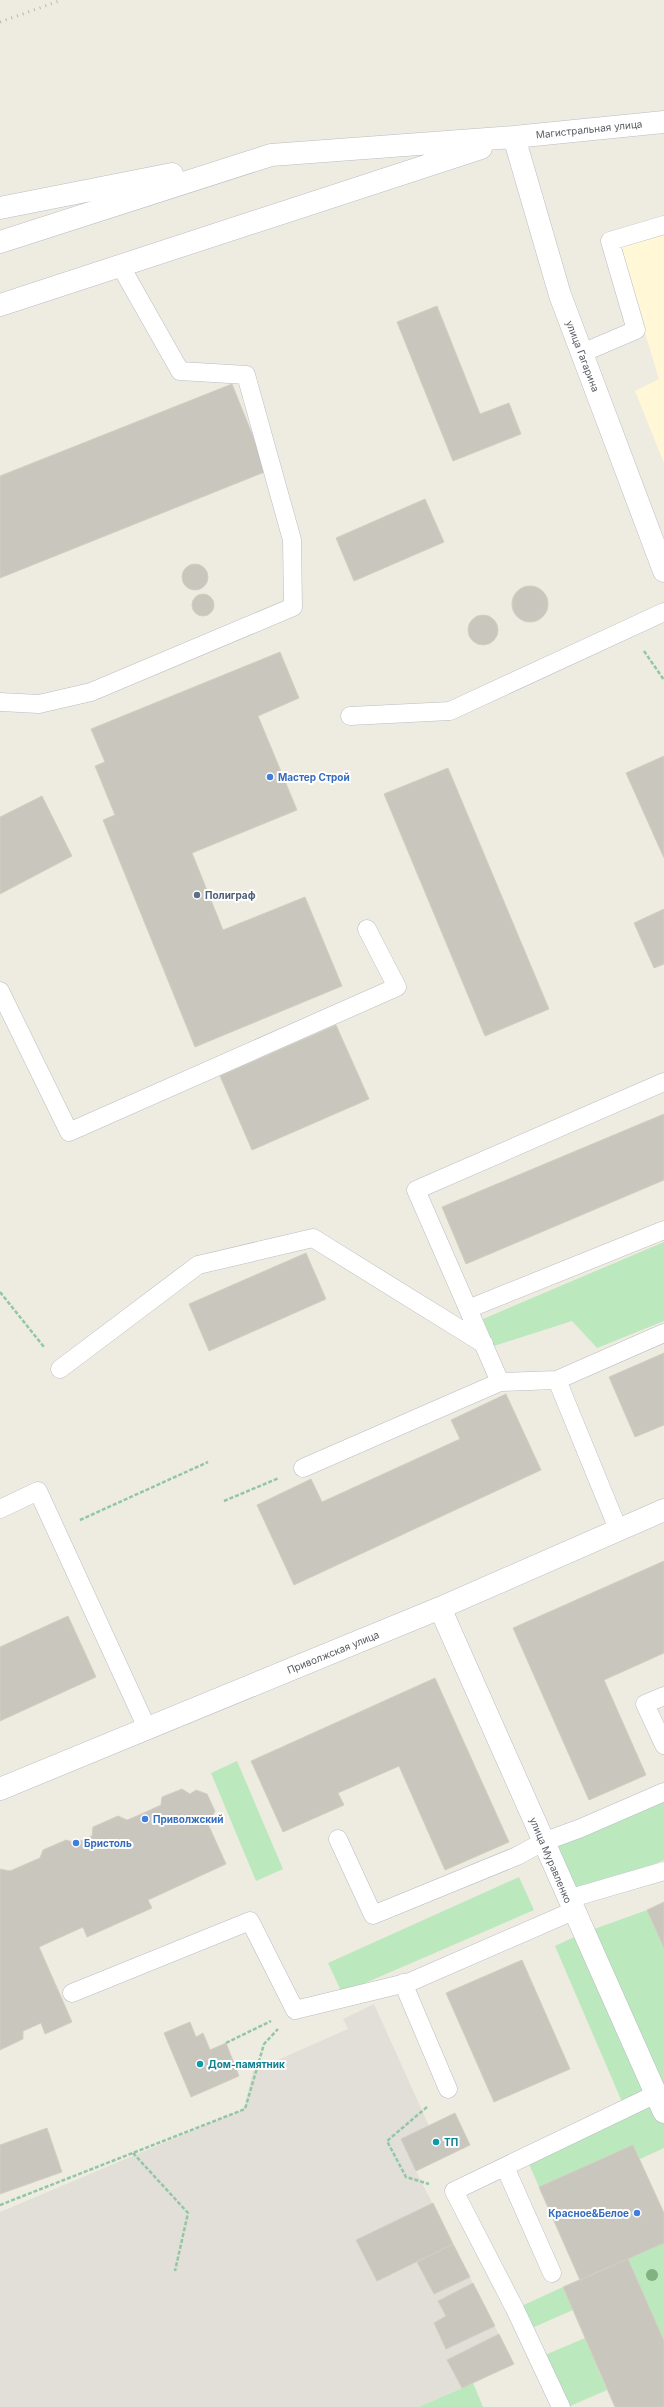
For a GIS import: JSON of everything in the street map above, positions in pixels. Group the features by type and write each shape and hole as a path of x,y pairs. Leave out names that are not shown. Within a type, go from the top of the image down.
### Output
{"street":[{"name":"Магистральная улица","path":"514,137 664,122"},
{"path":"0,208 271,155 514,137"},
{"path":"0,305 514,137"},
{"name":"улица Гагарина","path":"514,137 560,295 664,571"},
{"path":"0,242 271,155"},
{"name":"Приволжская улица","path":"0,1789 440,1608 664,1510"},
{"name":"улица Муравленко","path":"440,1608 570,1905 660,2103"}],"lane":[{"path":"582,353 636,330 610,241 664,225"},
{"path":"0,702 39,704 91,692 293,607 292,540 246,375 180,372 120,265"},
{"path":"350,716 450,711 664,612"},
{"path":"0,991 69,1132 397,987 367,930"},
{"path":"500,1382 416,1190 664,1082"},
{"path":"468,1309 664,1230"},
{"path":"60,1369 198,1265 313,1238 484,1344"},
{"path":"303,1468 500,1382 557,1380 664,1333"},
{"path":"557,1380 618,1529"},
{"path":"0,1509 38,1491 147,1728"},
{"path":"664,1696 645,1704 664,1744"},
{"path":"338,1839 373,1915 517,1856 543,1842 581,1828 664,1792"},
{"path":"72,1993 250,1921 295,2010 403,1984 570,1905 664,1871"},
{"path":"403,1984 448,2089"},
{"path":"561,2407 515,2309 454,2191 505,2167 660,2103"},
{"path":"505,2167 552,2273"}],"path":[{"path":"629,628 664,680"},
{"path":"0,1290 60,1369"},
{"path":"56,1530 208,1462"},
{"path":"224,1501 303,1468"},
{"path":"226,2044 295,2010"},
{"path":"0,2205 245,2109 264,2044 295,2010"},
{"path":"448,2089 387,2141 406,2177 454,2191"},
{"path":"133,2153 188,2213 175,2271"}],"shaded area":[{"path":"664,232 664,463 635,391 659,379 618,244"},
{"path":"374,2004 430,2128 455,2113 470,2145 414,2171 416,2171 514,2364 419,2407 0,2407 0,2212 244,2109 253,2071 348,2029 343,2019"}],"green space":[{"path":"664,1242 664,1321 597,1348 572,1321 494,1346 483,1319"},
{"path":"237,1761 283,1869 256,1881 211,1773"},
{"path":"664,1798 664,1860 568,1899 547,1849"},
{"path":"519,1877 534,1910 342,1993 328,1963"},
{"path":"647,1910 664,1948 664,2148 640,2159 633,2145 539,2187 526,2157 625,2109 555,1946 583,1933"},
{"path":"664,2243 664,2341 628,2259"},
{"path":"563,2287 573,2310 525,2331 515,2309"},
{"path":"585,2338 607,2390 568,2407 538,2358"},
{"path":"473,2383 483,2407 419,2407"}],"building":[{"path":"437,306 480,414 509,403 521,434 453,461 397,322"},
{"path":"232,384 267,471 0,578 0,476"},
{"path":"425,499 444,542 354,581 336,538"},
{"path":"195,564 204,568 208,577 204,586 195,590 186,586 182,577 186,568"},
{"path":"534,586 543,591 547,597 547,611 543,617 534,622 526,622 517,617 513,611 512,600 517,591 523,587"},
{"path":"203,594 211,597 214,605 211,613 203,616 195,613 192,605 195,597"},
{"path":"483,615 494,619 498,630 494,641 483,645 472,641 468,630 472,619"},
{"path":"280,652 299,698 258,716 297,810 192,853 223,930 305,897 342,986 195,1047 103,820 115,815 95,766 105,762 91,729"},
{"path":"664,756 664,858 626,773"},
{"path":"448,768 549,1009 485,1036 384,794"},
{"path":"42,796 72,856 0,894 0,817"},
{"path":"664,909 664,964 654,968 634,923"},
{"path":"336,1025 369,1099 252,1150 220,1076"},
{"path":"664,1114 664,1180 466,1264 442,1207"},
{"path":"306,1253 326,1299 209,1351 189,1304"},
{"path":"664,1353 664,1425 635,1437 609,1377"},
{"path":"506,1394 541,1470 294,1585 257,1505 311,1479 322,1502 460,1439 451,1420"},
{"path":"664,1561 664,1653 604,1680 646,1775 589,1800 513,1628"},
{"path":"68,1616 96,1677 0,1721 0,1647"},
{"path":"435,1678 509,1842 445,1870 399,1766 338,1793 344,1805 283,1832 251,1761"},
{"path":"182,1789 190,1794 196,1790 207,1794 215,1811 208,1824 226,1864 148,1900 152,1908 87,1937 83,1927 39,1947 72,2022 45,2034 41,2023 23,2031 23,2039 0,2050 0,1869 10,1871 40,1858 43,1850 66,1840 76,1843 92,1836 93,1827 118,1816 127,1820 137,1816 161,1805 162,1797"},
{"path":"664,1902 664,1948 647,1910"},
{"path":"522,1960 570,2069 494,2102 446,1993"},
{"path":"190,2022 196,2037 203,2033 210,2050 226,2043 239,2076 191,2097 164,2033"},
{"name":"ТП","path":"455,2113 470,2145 416,2171 401,2139"},
{"path":"47,2128 62,2172 0,2194 0,2145"},
{"path":"633,2145 664,2213 664,2243 580,2280 539,2187"},
{"path":"433,2203 453,2244 377,2281 356,2240"},
{"path":"453,2244 470,2277 434,2294 417,2262"},
{"path":"628,2259 664,2341 664,2407 615,2407 563,2287"},
{"path":"473,2283 495,2326 446,2349 434,2323 446,2316 438,2301"},
{"path":"499,2334 514,2364 462,2388 447,2360"}],"railway":[{"path":"0,22 62,0"}],"place":[{"name":"Мастер Строй","path":"270,777"},
{"name":"Полиграф","path":"197,895"},
{"name":"Приволжский","path":"145,1819"},
{"name":"Бристоль","path":"76,1843"},
{"name":"Дом-памятник","path":"200,2064"},
{"name":"ТП","path":"436,2142"},
{"name":"Красное&Белое","path":"637,2213"}]}
